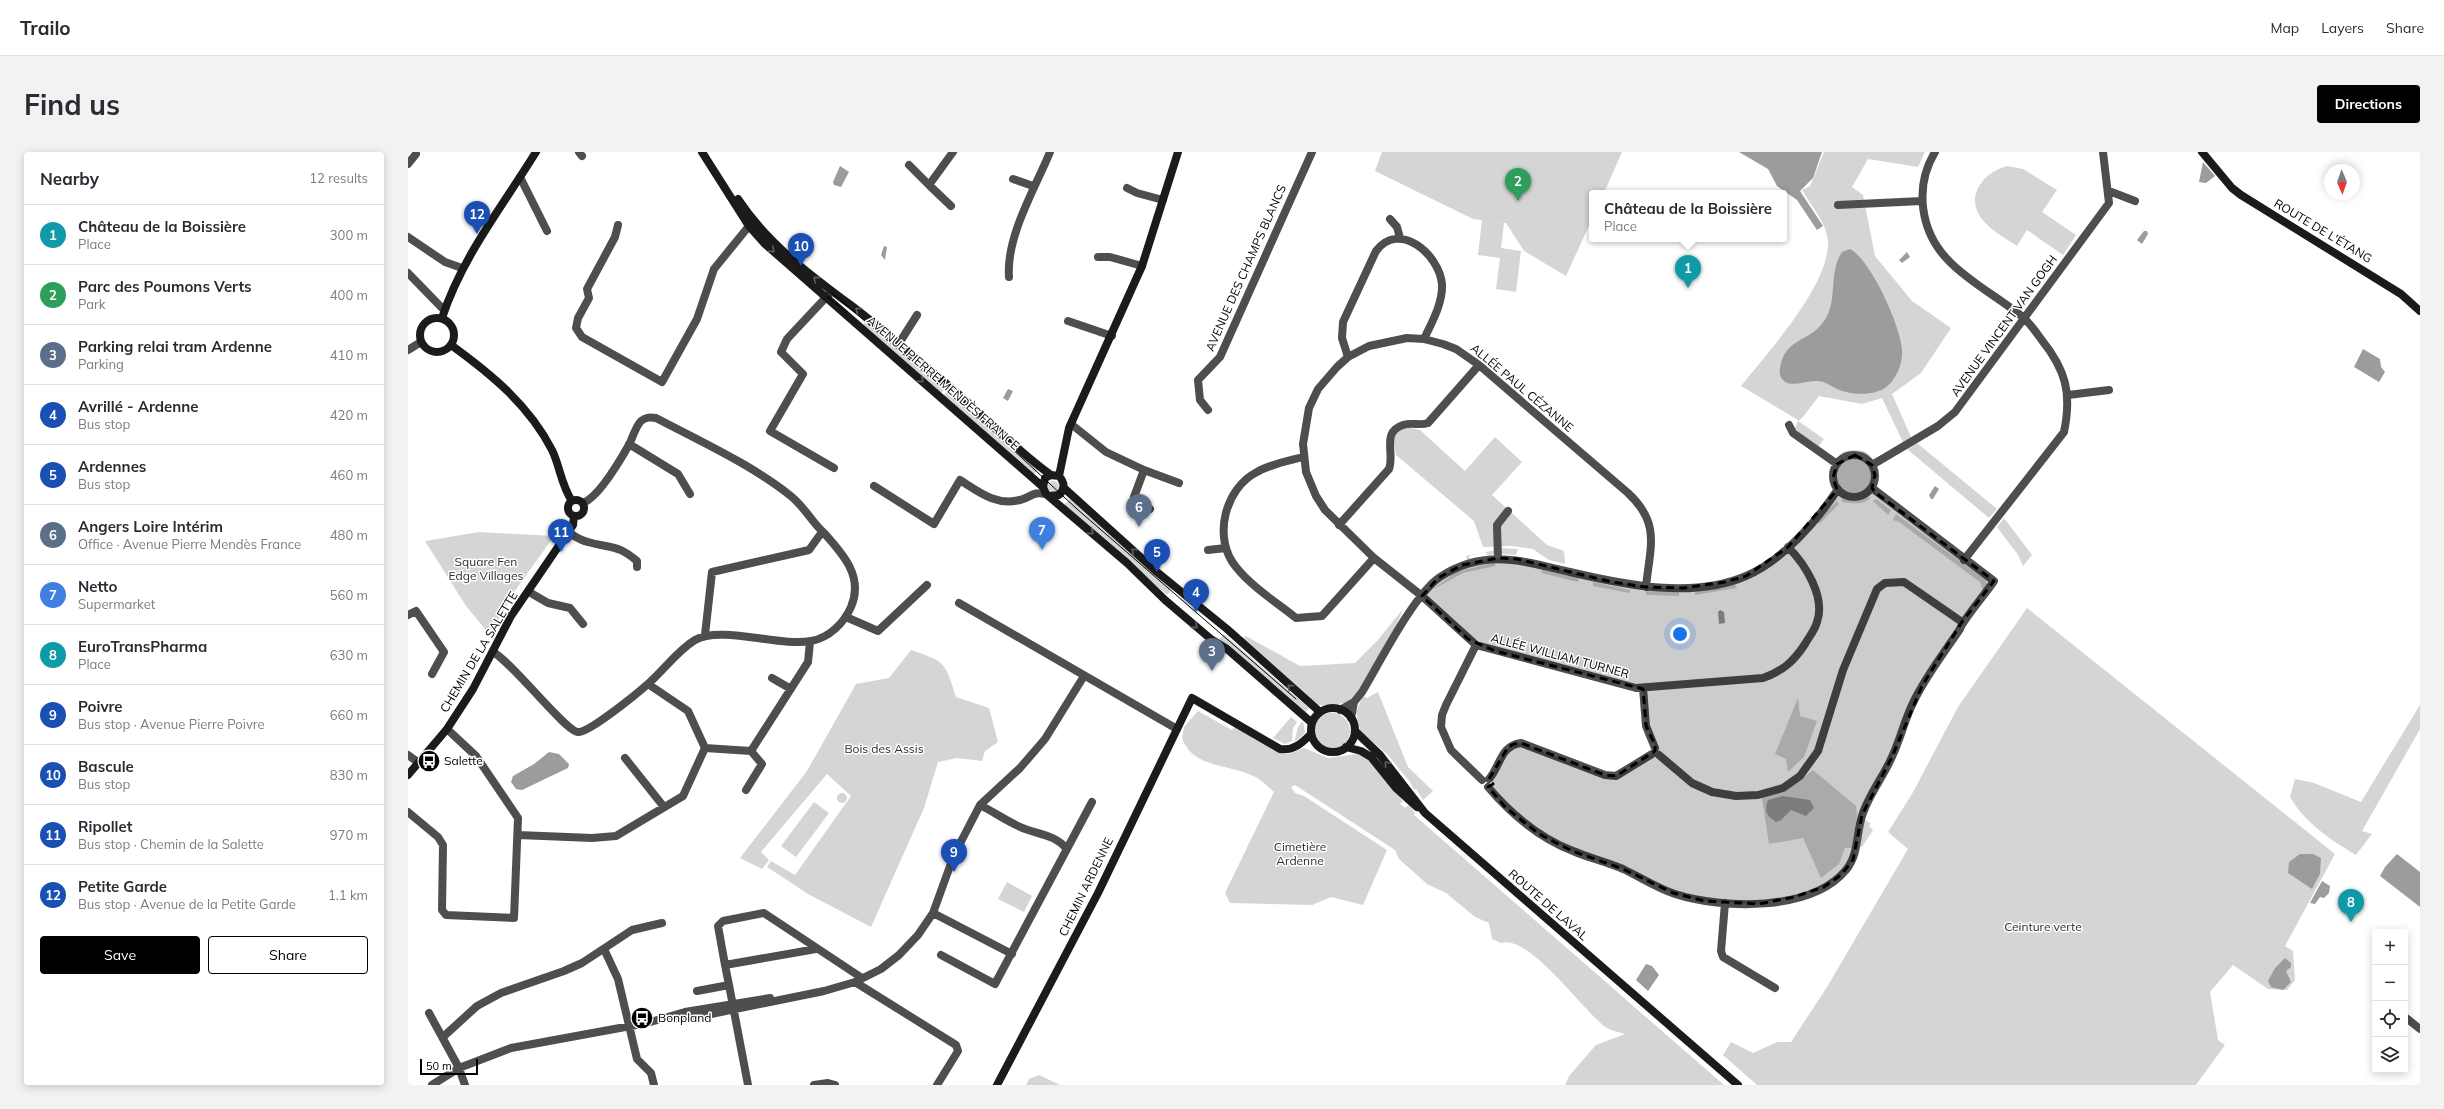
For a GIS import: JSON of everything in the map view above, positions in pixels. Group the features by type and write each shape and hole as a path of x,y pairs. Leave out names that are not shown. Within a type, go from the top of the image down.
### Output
{"main road":[{"path":"443,314 447,300 462,268 536,152"},
{"path":"702,152 750,226 770,249 829,295"},
{"path":"708,152 755,223 829,295"},
{"path":"1055,476 1071,424 1112,336 1142,266 1178,152"},
{"name":"ROUTE DE L'ÉTANG","path":"2202,152 2232,188 2241,195 2395,289 2420,311"},
{"name":"AVENUE PIERRE MENDÈS FRANCE","path":"829,295 863,314 1055,476"},
{"name":"AVENUE PIERRE MENDÈS FRANCE","path":"829,295 1046,492 1127,563 1165,600 1212,640 1227,649 1312,723"},
{"path":"443,314 453,328 454,337 451,345 445,351 434,352 426,349 421,342 420,332 424,324 443,314"},
{"path":"451,345 505,388 530,416 552,450 572,501 568,510 574,516 584,513 583,503 578,500 572,501"},
{"path":"1055,476 1045,478 1046,492 1059,495 1064,488"},
{"path":"1055,476 1064,484 1064,488 1157,572 1227,629 1320,712"},
{"name":"CHEMIN DE LA SALETTE","path":"408,775 447,729 493,652 511,616 529,592 573,525 574,516"},
{"name":"CHEMIN ARDENNE","path":"997,1085 1094,900 1192,698 1276,748 1288,750 1300,745"},
{"path":"1300,745 1318,746 1332,752 1346,747 1353,739 1355,731 1351,718 1340,710 1328,709 1320,712 1312,723 1311,734 1318,746"},
{"name":"ROUTE DE LAVAL","path":"1355,731 1380,755 1425,814 1738,1085"},
{"path":"1300,745 1311,734"},
{"path":"1346,747 1361,751 1372,757 1396,788 1425,814"}],"street":[{"path":"928,185 953,152"},
{"path":"1009,277 1008,263 1010,250 1033,186 1040,176 1050,152"},
{"name":"AVENUE DES CHAMPS BLANCS","path":"1208,410 1200,400 1198,380 1220,357 1312,152"},
{"path":"1936,152 1926,174 1922,201 1928,229 1949,262 2025,319 2060,368 2068,395 2069,410 2064,432 1964,560"},
{"name":"AVENUE VINCENT VAN GOGH","path":"1872,466 1938,426 1955,412 2025,319 2109,203 2109,191 2103,152"},
{"path":"408,164 416,154"},
{"path":"909,165 951,206"},
{"path":"520,177 547,231"},
{"path":"1013,179 1033,186"},
{"path":"1127,188 1137,193 1163,200"},
{"path":"2109,191 2135,201"},
{"path":"1838,205 1922,201"},
{"path":"1390,219 1397,227 1400,238"},
{"path":"618,225 615,236 587,289 589,298 578,318 576,328 582,337 662,382 697,319 714,268 750,226"},
{"path":"408,237 445,262 462,268"},
{"path":"1348,357 1342,338 1343,322 1376,252 1387,241 1400,238 1413,242 1423,249 1439,270 1442,294 1424,339"},
{"path":"1098,257 1107,257 1142,266"},
{"path":"408,274 443,314"},
{"path":"829,295 787,339 781,352 803,374 770,431 834,468"},
{"path":"898,345 917,315"},
{"path":"1068,321 1112,336"},
{"name":"ALLÉE PAUL CÉZANNE","path":"1422,596 1374,558 1339,525 1316,496 1303,457 1305,426 1309,408 1328,377 1348,357 1382,342 1408,338 1424,339 1456,350 1479,365 1628,493 1646,512 1651,531 1646,587"},
{"path":"408,350 421,342"},
{"path":"1339,525 1390,469 1392,463 1389,444 1395,430 1405,424 1423,425 1428,423 1479,365"},
{"path":"2068,395 2109,390"},
{"path":"493,652 529,685 566,727 577,732 590,729 648,684 683,648 705,635 810,642 833,632 846,617 854,599 854,576 845,557 793,498 752,470 656,418 646,418 640,422 629,444 593,496 583,503"},
{"path":"1071,424 1106,452 1144,470 1180,483"},
{"path":"1789,425 1793,434 1835,462"},
{"path":"629,444 678,474 690,494"},
{"path":"1855,455 1866,459 1872,466 1875,476 1872,488 1863,495 1855,497 1844,495 1838,490 1833,478 1835,462 1855,455"},
{"path":"1303,457 1256,472 1237,488 1225,512 1224,530 1226,548 1235,566 1262,591 1296,618 1322,616 1374,558"},
{"path":"1144,470 1134,497 1150,509"},
{"path":"874,486 934,524 960,480 994,501 1020,500 1037,492 1046,492"},
{"path":"1476,645 1446,705 1442,715 1441,727 1451,750 1486,782 1519,819 1539,834 1572,851 1623,869 1673,893 1725,903 1759,904 1794,897 1824,887 1848,868 1856,847 1862,815 1892,757 1908,713 1922,686 1960,629 1962,622 1968,618 1994,581 1964,560 1872,488"},
{"path":"1351,718 1354,702 1422,596 1438,578 1462,565 1498,558 1517,560 1612,582 1646,587 1683,588 1725,582 1746,576 1765,565 1788,547 1828,504 1838,490"},
{"path":"1498,558 1497,525 1508,511"},
{"path":"568,532 586,542 615,546 625,551 637,561 637,567"},
{"path":"705,635 712,572 809,550 822,532"},
{"name":"ALLÉE WILLIAM TURNER","path":"1422,596 1476,645 1562,667 1616,684 1643,688 1763,678 1779,672 1797,657 1813,630 1819,614 1815,591 1809,577 1788,547"},
{"path":"1208,550 1226,548"},
{"path":"1643,688 1646,726 1655,752 1692,783 1712,792 1736,796 1758,795 1783,788 1800,776 1818,751 1843,670 1877,589 1885,583 1904,582 1962,622"},
{"path":"846,617 878,631 927,584"},
{"path":"529,592 548,603 570,608 583,624"},
{"path":"960,603 1177,729"},
{"path":"408,616 416,611 444,652 432,674"},
{"path":"751,751 808,662 810,642"},
{"path":"432,1085 459,1068 511,1048 666,1018 687,1019 733,1007 824,992 858,980 881,969 899,955 918,935 933,913 954,855 980,805 1020,768 1045,739 1084,676"},
{"path":"772,678 791,689"},
{"path":"518,835 605,838 616,836 683,796 688,788 705,748 688,711 648,684"},
{"path":"1340,710 1354,702"},
{"path":"408,812 438,837 443,845 442,910 446,915 514,918 518,818 471,751 447,729"},
{"path":"1486,782 1508,747 1514,744 1521,744 1605,775 1616,776 1655,752"},
{"path":"705,748 751,751 762,764 746,790"},
{"path":"408,755 419,763"},
{"path":"625,758 664,807"},
{"path":"940,955 995,984 1092,802"},
{"path":"980,805 1028,830 1043,833 1061,842 1067,849"},
{"path":"1725,903 1721,951 1723,957 1775,988"},
{"path":"748,1085 718,926 723,921 764,913 858,980 956,1045 958,1051 938,1085"},
{"path":"933,913 1012,954"},
{"path":"443,1037 458,1021 477,1006 501,993 564,972 604,949 632,930 662,923"},
{"path":"604,949 618,980 627,1025 632,1035 637,1059 651,1073 654,1085"},
{"path":"725,965 816,949"},
{"path":"697,991 729,985"},
{"path":"429,1013 459,1068 465,1085"},
{"path":"2408,1019 2420,1029"},
{"path":"814,1085 828,1082 836,1085"}],"highlighted area":[{"path":"1855,455 1872,465 1875,475 1872,488 1876,493 1994,581 1962,622 1922,686 1892,757 1862,815 1853,860 1841,875 1824,887 1794,897 1759,904 1704,901 1673,893 1623,869 1572,851 1539,834 1506,808 1488,787 1493,784 1489,779 1508,747 1514,744 1521,743 1605,775 1616,776 1655,751 1655,745 1646,726 1643,689 1495,651 1468,639 1422,596 1438,578 1462,565 1498,558 1517,559 1612,582 1646,587 1683,588 1725,582 1746,576 1788,547 1837,490 1833,478 1837,464"}],"green space":[{"path":"1382,152 1622,152 1605,190 1589,190 1589,226 1566,276 1524,251 1506,223 1473,219 1375,171"},
{"path":"1824,152 1925,152 1918,167 1868,159 1852,187 1863,195 1875,256 1912,301 1951,328 1921,373 1892,394 1911,437 1903,442 1882,398 1862,404 1819,396 1803,417 1798,421 1824,439 1818,447 1796,432 1795,429 1798,420 1741,386 1795,318 1819,278 1826,259 1828,242 1825,228 1802,190 1810,186"},
{"path":"2007,166 2023,169 2057,190 2042,212 2076,235 2063,255 2027,230 2017,246 1993,230 1982,219 1975,202 1979,186 1984,179 1991,174"},
{"path":"1482,220 1504,223 1501,248 1521,251 1516,292 1496,289 1500,258 1478,255"},
{"path":"866,321 945,389 941,393 863,325"},
{"path":"947,391 1038,470 1034,474 944,395"},
{"path":"1406,427 1420,430 1465,471 1495,437 1522,462 1492,495 1547,545 1564,551 1565,564 1549,560 1533,549 1512,546 1483,547 1474,521 1396,455 1393,439 1396,433"},
{"path":"1917,443 1997,509 1989,518 1907,449"},
{"path":"1851,450 1864,451 1872,457 1851,452 1835,459 1843,452"},
{"path":"1855,458 1865,461 1870,466 1873,476 1870,486 1865,491 1855,494 1845,491 1840,486 1837,476 1840,466 1845,461"},
{"path":"1051,481 1055,481 1059,487 1055,493 1051,493 1047,489 1047,485"},
{"path":"1871,497 1865,502 1861,503 1842,502 1841,499 1857,501"},
{"path":"1070,499 1172,589 1167,595 1064,505"},
{"path":"1876,499 1891,510 1888,515 1873,501"},
{"path":"1837,501 1839,504 1819,524 1816,521"},
{"path":"1896,514 1986,580 1987,585 1983,591 1980,582 1899,522 1893,520"},
{"path":"2004,518 2032,555 2023,566 2018,555 1997,527"},
{"name":"Square Fen Edge Villages","path":"479,532 554,536 512,595 490,635 466,606 425,541"},
{"path":"1500,548 1518,549 1516,555 1501,554"},
{"path":"1496,550 1497,554 1487,555 1486,552"},
{"path":"1486,552 1469,556 1470,559 1467,560 1466,556"},
{"path":"1495,562 1495,566 1463,573 1432,590 1456,572"},
{"path":"1542,569 1579,578 1578,582 1542,573"},
{"path":"1593,582 1630,590 1630,593 1593,586"},
{"path":"1735,584 1737,588 1695,595 1695,591"},
{"path":"1646,591 1679,592 1679,596 1646,595"},
{"name":"Ceinture verte","path":"2027,608 2335,854 2285,946 2293,951 2295,980 2287,990 2268,989 2233,965 2210,992 2218,1040 2225,1045 2196,1085 1757,1085 1723,1055 1731,1042 1753,1053 1777,1042 1791,1042 1827,987 1908,849 1888,832 1912,794 1958,707"},
{"path":"1403,609 1387,645 1363,684 1348,701 1339,704 1319,705 1312,702 1292,686 1242,639 1246,636 1300,666 1355,663 1377,641"},
{"path":"1224,634 1309,708 1304,714 1219,640"},
{"name":"Bois des Assis","path":"911,650 932,658 943,665 956,697 989,708 998,742 985,751 982,761 957,758 938,762 924,808 871,927 808,894 767,867 771,861 795,875 851,796 827,774 761,852 769,860 762,869 740,858 807,771 856,684 889,678"},
{"path":"1378,692 1408,767 1433,791 1423,800 1416,789 1414,790 1410,782 1387,754 1360,731 1356,712 1363,696 1367,698"},
{"path":"1798,698 1800,716 1817,721 1804,757 1788,772 1786,759 1775,754"},
{"path":"2420,705 2420,729 2362,831 2372,834 2356,855 2319,830 2303,815 2290,797 2295,779 2314,783 2361,802"},
{"name":"Cimetière Ardenne","path":"1198,711 1232,730 1234,727 1280,753 1288,754 1304,748 1328,758 1358,754 1369,760 1403,801 1400,804 1405,808 1409,805 1415,813 1414,815 1724,1085 1565,1085 1569,1076 1596,1045 1625,1034 1607,1028 1597,1020 1556,976 1526,950 1513,943 1501,943 1492,939 1489,923 1475,917 1446,893 1427,884 1399,859 1395,850 1295,785 1291,787 1295,793 1304,796 1387,850 1363,905 1331,897 1312,905 1230,903 1225,893 1274,792 1257,778 1247,773 1204,761 1195,756 1187,748 1182,738 1184,727"},
{"path":"1332,713 1342,716 1347,721 1350,731 1347,741 1342,746 1332,749 1322,746 1317,741 1314,731 1317,721 1322,716"},
{"path":"1291,717 1297,722 1293,728 1292,741 1285,744 1273,738"},
{"path":"1303,721 1305,733 1294,743 1298,727"},
{"path":"1813,770 1856,806 1857,815 1852,848 1845,848 1839,864 1821,878 1803,838 1769,844 1762,798 1796,783"},
{"path":"840,793 844,793 847,798 844,803 840,803 837,800 837,796"},
{"path":"814,802 829,813 796,857 781,846"},
{"path":"1864,819 1871,824 1869,826 1873,830 1862,847 1860,846"},
{"path":"1007,882 1032,896 1024,912 998,899"},
{"path":"1039,1075 1060,1085 1026,1085 1029,1079"}],"shaded area":[{"path":"1739,152 1822,152 1813,178 1800,191 1823,226 1817,230 1797,200 1787,193 1787,190 1783,190 1777,186 1768,169"},
{"path":"2203,162 2215,176 2206,183 2199,182"},
{"path":"840,166 849,172 841,187 834,185 833,182"},
{"path":"2144,231 2147,231 2148,234 2142,244 2137,240"},
{"path":"884,246 887,247 885,260 881,255"},
{"path":"1850,249 1867,266 1884,295 1891,311 1902,350 1898,371 1889,385 1885,388 1880,391 1861,394 1842,391 1820,381 1794,384 1787,383 1780,375 1780,368 1786,352 1796,342 1815,331 1827,317 1832,298 1835,270 1838,261 1842,252"},
{"path":"1907,252 1910,257 1902,263 1899,260"},
{"path":"2363,349 2380,359 2381,367 2385,372 2379,382 2354,367"},
{"path":"1008,389 1013,391 1008,401 1003,398"},
{"path":"1935,486 1939,489 1933,499 1931,499 1929,495"},
{"path":"1720,610 1724,612 1725,623 1719,624 1718,612"},
{"path":"549,752 559,754 569,764 568,768 522,790 516,789 511,782 513,776 534,764"},
{"path":"1783,796 1810,800 1814,808 1806,816 1791,810 1781,820 1776,822 1770,818 1767,813 1766,810 1768,800"},
{"path":"2300,854 2313,854 2321,858 2320,874 2312,889 2288,873 2289,862"},
{"path":"2397,854 2420,872 2420,907 2380,876 2385,867"},
{"path":"2322,881 2330,886 2329,893 2324,898 2320,897 2315,904 2310,903"},
{"path":"2285,958 2291,963 2291,967 2286,971 2291,982 2283,990 2271,987 2268,981 2275,968"},
{"path":"1646,964 1652,966 1659,975 1648,991 1636,980"}],"tram line":[{"path":"831,292 995,433 1077,509 1296,699"},
{"path":"827,297 847,312"}],"place":[{"name":"Parc des Poumons Verts","path":"1518,201"},
{"name":"Petite Garde","path":"477,234"},
{"name":"Bascule","path":"801,266"},
{"name":"Château de la Boissière","path":"1688,288"},
{"name":"Angers Loire Intérim","path":"1139,527"},
{"name":"Netto","path":"1042,550"},
{"name":"Ripollet","path":"561,552"},
{"name":"Ardennes","path":"1157,572"},
{"name":"Avrillé - Ardenne","path":"1196,612"},
{"name":"Parking relai tram Ardenne","path":"1212,671"},
{"name":"Salette","path":"429,761"},
{"name":"Poivre","path":"954,872"},
{"name":"EuroTransPharma","path":"2351,922"},
{"name":"Bonpland","path":"642,1018"}]}
